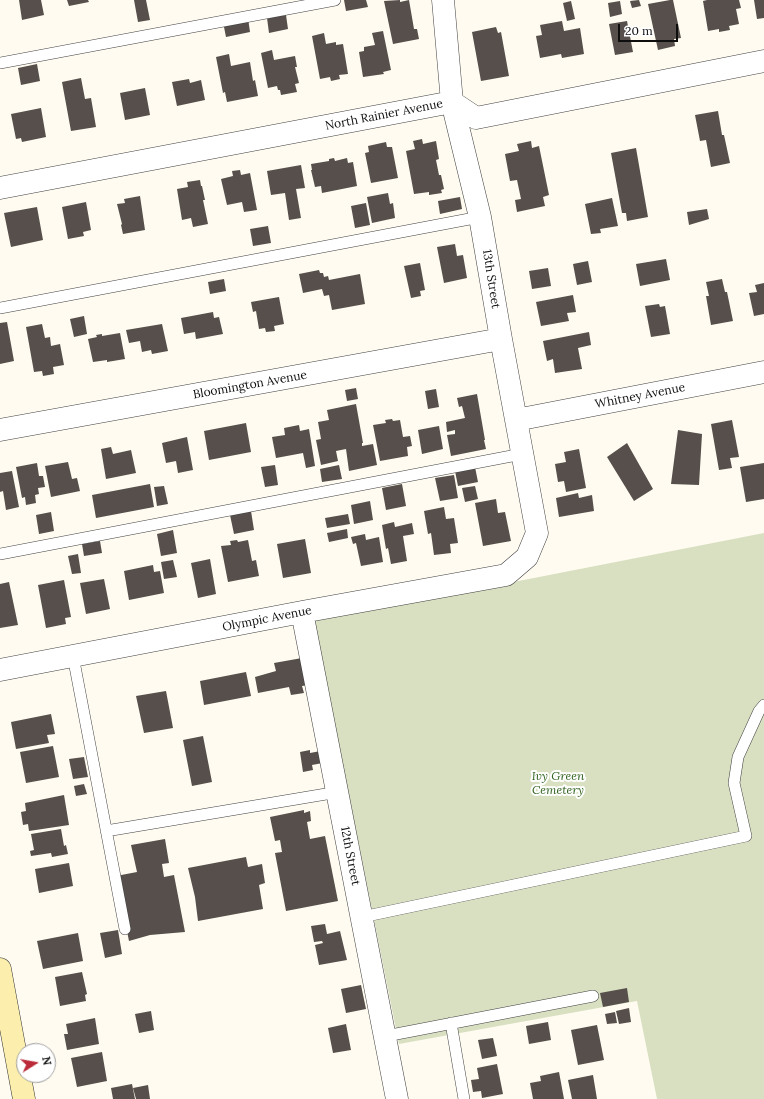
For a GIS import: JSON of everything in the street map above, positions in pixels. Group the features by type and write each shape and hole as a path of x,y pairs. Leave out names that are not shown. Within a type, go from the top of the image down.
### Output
{"main road":[{"path":"0,969 24,1099"}],"street":[{"name":"13th Street","path":"443,0 452,102 480,217 537,534 527,557"},
{"name":"North Rainier Avenue","path":"0,188 452,102 476,118 764,62"},
{"name":"Bloomington Avenue","path":"0,430 501,339"},
{"name":"Whitney Avenue","path":"516,420 764,372"},
{"name":"Olympic Avenue","path":"0,670 302,612 506,575 527,557"},
{"name":"12th Street","path":"302,612 386,1036 397,1099"}],"lane":[{"path":"0,63 335,0"},
{"path":"0,308 480,217"},
{"path":"0,554 522,454"},
{"path":"73,656 125,929"},
{"path":"362,916 746,836 734,783 738,757 759,711 764,705"},
{"path":"106,831 338,792"},
{"path":"386,1036 593,996"},
{"path":"451,1023 464,1099"}],"green space":[{"name":"Ivy Green Cemetery","path":"764,533 764,1099 657,1099 637,1001 399,1044 314,621"}],"building":[{"path":"19,0 41,0 44,15 22,20"},
{"path":"67,0 88,0 89,2 69,6"},
{"path":"134,0 146,0 150,20 138,22"},
{"path":"344,0 366,0 368,7 346,11"},
{"path":"400,0 400,2 409,0 414,29 417,29 419,39 393,44 384,1"},
{"path":"639,0 641,6 632,8 630,1"},
{"path":"673,0 681,38 674,39 675,46 658,50 648,4"},
{"path":"739,0 741,8 736,9 739,24 729,26 730,30 719,32 719,29 708,31 703,1"},
{"path":"754,0 764,0 764,18 757,19"},
{"path":"571,1 575,19 567,21 563,3"},
{"path":"620,1 622,14 610,17 608,3"},
{"path":"286,15 288,29 269,33 267,18"},
{"path":"248,18 250,32 226,37 223,22"},
{"path":"562,21 564,31 580,28 584,54 562,58 561,54 540,58 536,36 542,35 540,25"},
{"path":"627,21 633,52 615,55 609,24"},
{"path":"496,27 498,33 501,32 509,76 481,81 472,32"},
{"path":"383,31 391,70 383,72 384,74 363,77 359,52 364,51 364,47 375,45 372,33"},
{"path":"324,33 326,44 336,42 336,45 343,44 348,74 339,75 340,79 331,81 330,77 320,79 312,36"},
{"path":"272,50 274,60 295,56 297,67 295,67 299,83 295,84 297,92 281,95 277,86 268,88 261,53"},
{"path":"229,54 231,66 250,62 253,81 255,80 258,96 227,102 225,92 223,93 216,57"},
{"path":"37,64 40,81 21,85 18,68"},
{"path":"81,78 85,99 91,98 96,127 71,131 62,82"},
{"path":"189,79 190,83 201,80 205,100 177,106 172,82"},
{"path":"145,88 150,115 125,120 120,93"},
{"path":"41,108 46,137 22,142 21,138 16,139 11,114"},
{"path":"718,111 722,135 724,135 730,163 711,167 706,140 700,141 695,115"},
{"path":"422,139 423,144 436,141 439,159 436,160 444,189 441,190 442,193 429,195 429,192 414,194 406,151 415,149 413,141"},
{"path":"531,141 532,148 539,146 549,195 543,197 545,206 517,212 515,200 521,199 517,180 510,181 505,154 519,151 517,144"},
{"path":"386,142 387,147 392,147 398,178 371,183 365,153 369,152 368,146"},
{"path":"636,148 648,217 627,221 626,213 622,213 611,153"},
{"path":"334,158 335,161 347,158 348,163 353,162 357,186 322,193 321,186 315,187 311,164 329,161 329,159"},
{"path":"301,165 305,188 296,189 301,218 289,220 285,193 271,195 267,171"},
{"path":"240,170 241,175 250,173 257,210 244,212 242,202 227,205 221,179 233,176 232,171"},
{"path":"200,180 205,200 203,200 208,224 193,227 191,218 182,220 177,189 188,187 187,182"},
{"path":"388,193 390,204 393,203 395,218 372,223 367,197"},
{"path":"140,196 145,230 123,234 117,204 125,203 124,199"},
{"path":"460,197 462,209 440,214 438,201"},
{"path":"612,198 618,226 600,229 601,233 591,234 585,204"},
{"path":"86,202 91,230 83,232 84,236 68,239 62,207"},
{"path":"366,203 370,225 355,228 351,206"},
{"path":"37,207 43,240 11,247 4,213"},
{"path":"707,209 709,219 689,225 687,212"},
{"path":"268,226 271,243 253,246 250,229"},
{"path":"455,244 457,256 463,255 467,278 444,283 437,247"},
{"path":"666,259 670,280 640,286 636,264"},
{"path":"588,261 592,282 577,285 573,264"},
{"path":"420,263 425,290 420,291 421,296 411,298 404,266"},
{"path":"548,268 551,286 532,289 529,271"},
{"path":"319,270 320,273 323,273 324,277 328,276 329,280 360,274 365,304 332,310 329,295 324,296 322,289 303,293 299,274"},
{"path":"224,279 226,291 210,294 208,282"},
{"path":"722,279 725,292 727,292 733,321 711,325 706,296 709,296 706,282"},
{"path":"764,283 764,314 754,316 749,293 757,292 755,285"},
{"path":"573,295 576,312 567,313 569,321 541,326 536,302"},
{"path":"279,297 284,324 274,326 275,331 266,332 265,328 259,329 256,311 253,312 251,302"},
{"path":"659,304 660,307 665,306 670,334 651,337 645,306"},
{"path":"213,312 214,318 219,317 223,334 196,339 195,332 184,334 181,318"},
{"path":"84,316 87,334 74,337 70,319"},
{"path":"7,322 14,361 0,364 0,323"},
{"path":"42,324 45,338 50,337 51,346 60,344 64,365 53,367 54,374 43,376 42,371 34,372 26,327"},
{"path":"162,324 168,351 152,354 151,350 142,352 140,341 129,343 126,330"},
{"path":"589,332 591,345 578,348 582,369 555,373 553,359 547,361 543,341"},
{"path":"120,333 125,359 107,362 107,360 93,362 88,339 97,337 96,335 102,334 102,336"},
{"path":"356,388 358,399 347,401 345,390"},
{"path":"436,389 439,407 428,409 425,391"},
{"path":"477,394 486,449 451,456 447,435 455,434 455,430 447,432 446,422 465,418 462,406 459,407 457,398"},
{"path":"356,404 363,443 362,446 373,444 377,465 349,471 346,449 336,451 338,461 321,465 316,440 321,439 318,422 329,420 327,410"},
{"path":"392,419 393,421 400,420 403,437 410,436 412,446 407,447 408,456 380,461 373,425 386,423 385,420"},
{"path":"732,420 739,457 730,458 732,468 719,470 711,424"},
{"path":"246,423 251,452 209,460 204,431"},
{"path":"299,425 300,431 309,429 315,466 306,468 303,453 276,458 272,437 285,435 284,428"},
{"path":"439,426 443,449 422,454 418,430"},
{"path":"678,430 702,434 699,485 671,484"},
{"path":"187,437 193,470 178,473 176,461 166,463 162,443"},
{"path":"627,443 653,489 634,501 607,457"},
{"path":"111,447 113,454 131,450 136,473 106,479 101,449"},
{"path":"579,449 586,488 566,492 564,481 558,482 555,464 566,462 564,452"},
{"path":"68,462 72,479 77,478 80,491 51,497 45,466"},
{"path":"37,463 39,476 43,476 45,487 38,488 39,494 35,495 36,503 26,505 25,497 22,498 16,467"},
{"path":"764,463 764,499 746,502 740,467"},
{"path":"275,465 278,485 265,487 261,467"},
{"path":"339,465 342,479 322,482 320,469"},
{"path":"475,467 478,482 458,486 455,471"},
{"path":"12,471 19,507 6,510 3,491 0,492 0,473"},
{"path":"454,475 458,498 440,501 435,478"},
{"path":"150,484 154,507 96,518 92,495"},
{"path":"402,484 406,506 386,510 382,488"},
{"path":"164,486 168,504 157,506 154,487"},
{"path":"475,486 478,499 465,502 462,488"},
{"path":"578,493 579,498 592,495 594,511 559,517 556,498"},
{"path":"496,499 498,513 505,512 511,541 483,546 475,503"},
{"path":"370,501 373,520 354,524 351,505"},
{"path":"444,507 446,519 454,518 458,543 450,544 451,553 434,555 431,533 428,534 424,511"},
{"path":"251,511 254,530 234,534 230,515"},
{"path":"51,512 54,531 39,534 36,515"},
{"path":"348,514 350,524 327,528 325,518"},
{"path":"394,522 395,527 412,523 414,534 403,536 407,561 391,564 388,548 386,549 382,525"},
{"path":"347,529 348,538 329,542 327,533"},
{"path":"173,530 177,553 161,556 157,534"},
{"path":"365,534 366,540 379,537 383,562 361,566 356,543 353,544 351,537"},
{"path":"305,539 311,573 283,578 277,544"},
{"path":"237,540 238,542 248,540 252,561 256,560 259,576 228,582 221,546 231,545 230,541"},
{"path":"100,541 102,553 84,556 82,544"},
{"path":"78,554 81,573 72,574 68,556"},
{"path":"210,559 216,594 198,598 191,563"},
{"path":"173,560 177,577 164,579 161,562"},
{"path":"153,565 154,572 160,571 164,593 129,600 124,571"},
{"path":"104,579 110,609 86,614 80,583"},
{"path":"64,580 71,617 65,618 66,624 46,628 38,585"},
{"path":"9,582 18,625 0,628 0,584"},
{"path":"302,658 308,685 302,686 304,693 291,695 289,687 258,693 255,677 276,671 274,663"},
{"path":"246,672 251,696 204,705 200,681"},
{"path":"166,691 173,728 144,733 136,696"},
{"path":"51,714 55,734 47,735 49,743 16,749 11,722"},
{"path":"203,736 212,782 192,786 183,740"},
{"path":"53,746 59,777 26,783 20,752"},
{"path":"310,750 310,753 326,750 328,762 312,765 313,770 303,772 300,752"},
{"path":"84,757 88,777 73,779 69,759"},
{"path":"84,784 87,794 76,796 74,786"},
{"path":"64,795 69,825 29,831 28,824 23,825 21,812 26,811 25,803"},
{"path":"304,810 304,813 310,811 311,821 307,822 310,839 325,836 338,901 286,911 275,853 282,852 280,840 275,841 270,817"},
{"path":"61,829 64,846 66,845 68,854 52,857 51,853 31,856 30,851 34,850 31,834"},
{"path":"165,839 169,863 162,864 164,877 174,875 185,932 150,935 129,941 116,876 137,872 131,845"},
{"path":"246,857 248,867 262,864 265,883 259,885 263,909 198,921 195,897 188,868"},
{"path":"69,863 73,886 39,893 35,869"},
{"path":"325,924 327,934 340,931 347,960 319,965 315,945 323,943 322,941 314,942 311,926"},
{"path":"118,930 122,954 105,958 100,933"},
{"path":"78,933 83,961 43,969 37,941"},
{"path":"82,972 87,994 85,995 86,1001 60,1006 55,977"},
{"path":"361,985 366,1009 346,1013 341,989"},
{"path":"627,988 629,1002 603,1007 600,993"},
{"path":"629,1008 631,1022 619,1024 616,1011"},
{"path":"151,1011 154,1030 139,1033 135,1014"},
{"path":"615,1012 617,1023 607,1024 605,1014"},
{"path":"95,1018 99,1044 67,1050 64,1034 68,1034 66,1024"},
{"path":"548,1022 551,1040 529,1044 526,1026"},
{"path":"346,1024 351,1050 333,1053 328,1028"},
{"path":"597,1025 604,1060 578,1065 571,1030"},
{"path":"493,1038 497,1056 482,1059 478,1040"},
{"path":"102,1052 107,1081 77,1087 71,1058"},
{"path":"497,1064 503,1094 482,1098 481,1091 473,1092 471,1080 479,1079 477,1068"},
{"path":"559,1072 564,1099 533,1099 530,1083 541,1081 540,1076"},
{"path":"593,1075 597,1099 572,1099 568,1080"},
{"path":"132,1084 135,1099 113,1099 111,1088"},
{"path":"148,1085 150,1099 136,1099 133,1088"}]}
